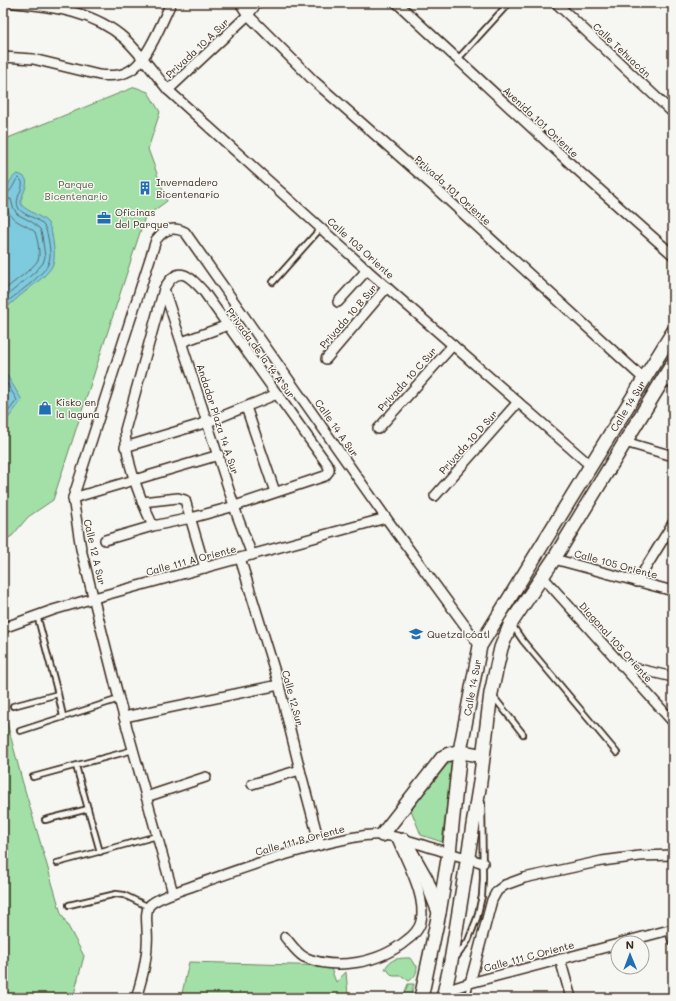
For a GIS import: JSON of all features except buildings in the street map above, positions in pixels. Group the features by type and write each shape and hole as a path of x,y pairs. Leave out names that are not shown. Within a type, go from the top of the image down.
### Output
{"main road":[{"name":"Calle 14 Sur","path":"421,998 439,913 449,853 460,751 480,646 673,332"},
{"name":"Calle 14 Sur","path":"444,994 450,967 480,782 490,693 501,648 511,624 554,559 625,442 668,381 673,363"},
{"path":"382,835 443,757 460,751 483,756"},
{"path":"401,839 426,879 439,913"}],"street":[{"name":"Calle 103 Oriente","path":"14,3 52,7 81,13 101,23 124,38 168,90 387,287 591,466"},
{"path":"3,57 33,59 83,72 109,76 128,72 135,68 143,59 172,3"},
{"name":"Privada 101 Oriente","path":"240,3 248,15 312,80 433,186 644,379"},
{"name":"Privada 10 A Sur","path":"168,90 248,15 257,3"},
{"name":"Avenida 101 Oriente","path":"397,3 573,166 673,255"},
{"name":"Calle Tehuacán","path":"556,3 673,113"},
{"name":"Calle 12 A Sur","path":"172,228 160,234 156,240 73,498 81,549 118,699 173,893"},
{"name":"Calle 14 A Sur","path":"172,228 185,232 193,242 386,518 480,646"},
{"name":"Privada 10 B Sur","path":"338,302 368,270"},
{"name":"Privada de la 14 A Sur","path":"164,289 170,279 181,274 188,276 204,292 327,464 329,471 325,476 275,492"},
{"name":"Privada 10 B Sur","path":"326,359 387,287"},
{"path":"153,526 142,502 125,447 126,425 164,289"},
{"name":"Andador Plaza 14 A Sur","path":"164,289 252,555"},
{"path":"182,342 228,325"},
{"name":"Privada 10 C Sur","path":"378,429 453,345"},
{"path":"125,447 208,422 277,394"},
{"name":"Privada 10 D Sur","path":"435,496 518,402"},
{"path":"105,540 153,526 191,518 235,506 275,492 246,407"},
{"path":"625,442 673,456"},
{"path":"73,498 219,455"},
{"path":"142,502 178,498 183,499 186,502 205,568"},
{"name":"Calle 111 A Oriente","path":"3,628 37,615 94,598 386,518"},
{"path":"637,582 673,523"},
{"name":"Calle 12 Sur","path":"240,558 279,685 320,845"},
{"name":"Calle 105 Oriente","path":"554,559 673,591"},
{"name":"Diagonal 105 Oriente","path":"542,576 673,722"},
{"path":"621,665 673,677"},
{"path":"124,717 279,685"},
{"path":"252,784 300,770"},
{"path":"146,797 206,777"},
{"name":"Calle 111 B Oriente","path":"148,907 152,903 173,893 231,872 320,845 352,838 382,835 468,857 482,863"},
{"path":"285,937 302,956 336,964 357,962 378,957 391,952 411,938 421,922 421,901 401,839"},
{"path":"470,983 492,900 497,891 505,885 524,878 602,861 640,856 673,855"},
{"path":"136,998 146,960 148,939 146,912 148,907"},
{"path":"672,929 673,940"},
{"name":"Calle 111 C Oriente","path":"649,935 672,929"},
{"name":"Calle 111 C Oriente","path":"444,994 470,983 610,945"},
{"path":"560,959 571,998"}],"lane":[{"path":"457,60 509,3"},
{"path":"273,282 322,228"},
{"path":"37,615 63,716"},
{"path":"511,624 617,753"},
{"path":"490,693 523,734"},
{"path":"13,706 58,694"},
{"path":"20,731 118,699"},
{"path":"33,777 133,750"},
{"path":"76,766 100,852"},
{"path":"450,967 468,941 477,918 482,896 483,809 480,782"},
{"path":"45,820 88,809"},
{"path":"57,863 157,836"},
{"path":"68,905 116,894 124,895 148,907"},
{"path":"467,998 470,983"}],"green space":[{"name":"Parque Bicentenario","path":"135,87 148,92 160,112 148,149 167,201 145,217 53,500 28,517 12,536 3,541 3,140"},
{"path":"3,707 22,780 61,913 84,956 73,998 3,998"},
{"path":"453,757 442,842 421,835 411,810"},
{"path":"410,958 417,968 416,973 409,981 402,976 393,976 388,969 385,969 392,961"},
{"path":"189,962 330,966 336,982 346,972 348,995 342,996 342,998 181,998"},
{"path":"408,984 414,984 410,998 398,998 404,994"}],"water":[{"path":"17,174 23,176 27,183 21,200 22,206 48,223 52,233 54,258 53,265 46,274 3,311 3,193"},
{"path":"3,369 22,400 3,425"}],"place":[{"name":"Invernadero Bicentenario","path":"145,188"},
{"name":"Oficinas del Parque","path":"104,218"},
{"name":"Kisko en la laguna","path":"45,408"},
{"name":"Quetzalcóatl","path":"416,634"}]}
